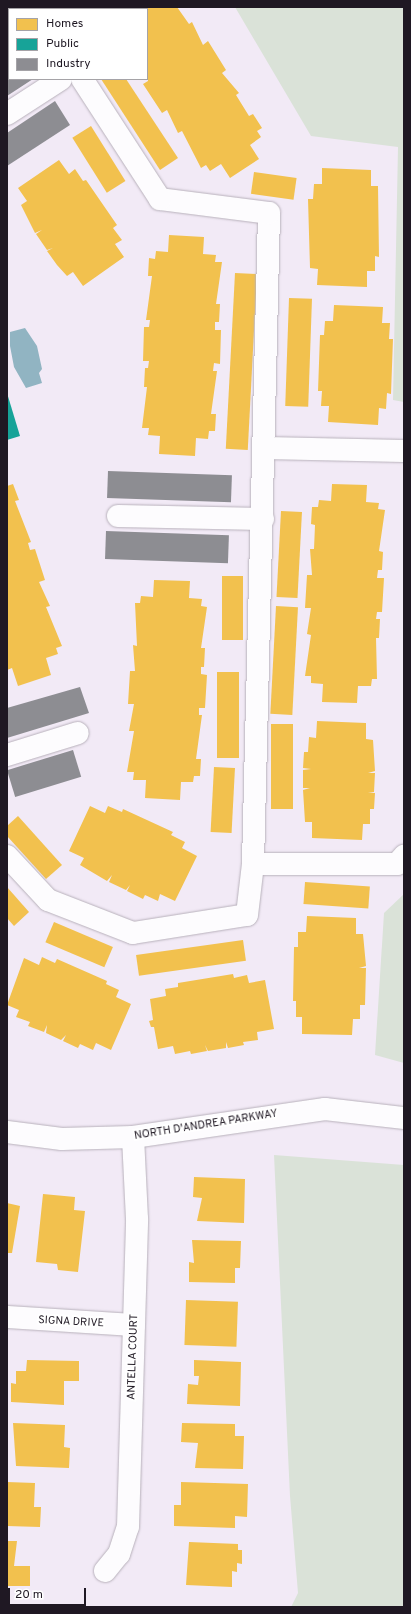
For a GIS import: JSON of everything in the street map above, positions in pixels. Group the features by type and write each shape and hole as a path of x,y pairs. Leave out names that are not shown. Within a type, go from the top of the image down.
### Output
{"street":[{"path":"7,114 59,80"},
{"path":"7,856 48,900 133,934 248,915 253,864 265,448 269,213 160,199 83,80"},
{"path":"265,448 404,451"},
{"path":"118,516 263,519"},
{"path":"7,755 78,733"},
{"path":"253,864 397,864 404,856"},
{"name":"NORTH D'ANDREA PARKWAY","path":"7,1132 62,1139 133,1137 295,1111 343,1109 404,1118"},
{"name":"ANTELLA COURT","path":"105,1571 119,1554 128,1527 137,1219 133,1137"},
{"name":"SIGNA DRIVE","path":"7,1317 134,1325"}],"shaded area":[{"path":"235,7 404,7 404,402 393,400 398,147 311,136"},
{"path":"404,894 404,1063 375,1055 384,913"},
{"path":"274,1155 404,1165 404,1607 291,1607 298,1593 290,1496"}],"water":[{"path":"25,328 37,346 42,369 39,373 42,383 26,388 14,367 10,346 10,332"}],"building: Homes":[{"path":"117,7 177,7 189,24 192,22 203,45 208,41 226,70 222,73 239,93 236,95 249,116 253,114 262,128 257,131 261,137 250,145 259,159 230,178 221,164 210,171 206,165 201,168 182,131 178,133 167,110 162,113 143,84 148,81 148,8"},
{"path":"102,80 127,80 178,158 160,170"},
{"path":"91,126 125,181 107,193 72,138"},
{"path":"59,160 69,174 75,169 83,181 86,180 117,225 113,228 122,240 115,244 124,257 83,286 73,272 67,276 57,265 47,251 53,248 47,250 36,234 42,230 35,233 21,205 27,201 18,188"},
{"path":"322,168 371,170 371,186 378,186 379,257 375,256 375,271 367,271 367,287 317,285 318,269 310,268 308,199 313,199 314,184 322,184"},
{"path":"254,172 297,178 294,200 251,194"},
{"path":"169,235 204,237 203,254 216,255 215,262 222,262 216,304 220,304 219,322 215,322 215,330 221,330 220,364 214,363 213,371 217,371 211,414 216,414 215,431 209,431 208,439 196,438 195,456 159,454 160,436 148,435 149,428 142,428 147,387 144,387 145,368 148,368 149,361 143,361 144,327 149,327 150,320 146,320 152,276 148,276 149,258 155,259 156,251 168,252"},
{"path":"235,273 257,274 248,450 226,449"},
{"path":"289,298 312,299 308,407 285,406"},
{"path":"334,305 383,307 382,323 390,323 389,339 393,339 391,394 387,393 386,409 379,408 378,425 328,422 329,406 321,406 322,391 318,391 320,335 324,335 325,321 333,321"},
{"path":"13,484 19,500 15,501 31,542 28,543 30,550 35,549 45,580 39,582 50,606 46,607 62,646 56,648 58,654 46,658 51,675 18,686 12,668 7,670 7,486"},
{"path":"332,484 367,485 366,502 379,503 378,509 385,510 379,551 383,552 382,570 378,570 377,578 384,578 382,612 377,612 376,619 380,619 379,638 376,638 377,679 372,679 371,686 358,686 357,703 322,702 323,684 311,683 311,676 305,676 311,635 307,634 311,608 305,608 307,575 312,575 310,549 314,549 315,525 311,524 312,507 318,507 319,500 331,501"},
{"path":"281,511 302,512 297,598 276,597"},
{"path":"222,576 243,576 243,640 222,640"},
{"path":"154,580 190,581 189,598 202,599 201,606 207,607 201,648 205,648 204,667 201,667 201,674 207,675 205,708 199,708 199,715 202,715 196,759 201,759 200,776 194,776 193,782 181,782 180,800 145,798 146,780 133,780 134,772 127,772 134,731 129,731 134,704 128,704 130,671 135,671 133,645 137,646 135,603 140,603 141,596 153,597"},
{"path":"276,606 298,607 292,715 270,714"},
{"path":"217,672 239,672 239,758 217,758"},
{"path":"317,721 366,723 366,739 373,740 375,771 368,773 375,773 374,792 368,793 375,793 374,809 370,809 370,824 363,824 362,840 312,838 312,822 305,822 303,790 310,788 303,788 303,770 311,769 303,768 304,752 308,752 309,737 316,738"},
{"path":"271,724 293,724 293,809 271,809"},
{"path":"214,767 235,768 232,833 211,832"},
{"path":"90,806 105,813 108,806 122,812 123,809 173,832 171,835 185,842 182,848 197,856 175,901 160,894 158,901 145,895 143,899 127,891 130,885 126,890 109,882 112,875 107,881 80,865 84,858 69,851"},
{"path":"18,816 62,865 46,879 7,836 7,826"},
{"path":"305,882 370,887 368,908 303,904"},
{"path":"7,887 29,912 14,926 7,918"},
{"path":"307,916 356,918 356,934 363,934 366,966 359,968 366,968 365,1005 360,1005 360,1019 353,1019 352,1035 302,1034 302,1017 296,1017 296,1001 293,1001 294,947 298,947 298,932 306,932"},
{"path":"54,922 113,947 104,967 45,942"},
{"path":"243,940 246,961 139,976 136,955"},
{"path":"42,957 55,963 57,959 107,981 106,984 119,990 116,997 131,1004 111,1050 96,1043 93,1050 80,1044 78,1048 63,1041 66,1035 61,1040 46,1033 47,1025 44,1032 28,1026 30,1022 16,1017 19,1010 7,1005 24,958 39,965"},
{"path":"233,974 234,978 247,975 249,983 265,980 274,1029 257,1032 258,1040 243,1042 244,1045 228,1048 226,1042 226,1048 208,1051 205,1045 207,1051 191,1054 190,1051 175,1054 173,1046 158,1049 154,1027 151,1027 149,1021 153,1020 150,999 166,996 165,989 178,987 178,983"},
{"path":"194,1177 245,1179 244,1223 197,1221 202,1198 193,1197"},
{"path":"43,1194 75,1197 74,1210 85,1211 78,1272 58,1270 57,1264 36,1262"},
{"path":"7,1203 20,1206 12,1253 7,1253"},
{"path":"192,1240 241,1241 240,1268 235,1268 235,1283 189,1282 189,1262 194,1263"},
{"path":"186,1300 238,1302 236,1347 184,1345"},
{"path":"27,1360 79,1361 79,1381 64,1381 64,1405 11,1402 11,1383 16,1384 16,1371 26,1371"},
{"path":"194,1360 241,1362 240,1406 187,1404 188,1384 198,1385 199,1376 194,1376"},
{"path":"13,1423 65,1425 64,1447 70,1448 69,1468 16,1466"},
{"path":"182,1423 235,1424 235,1436 244,1436 243,1469 195,1468 198,1443 181,1442"},
{"path":"7,1482 35,1483 34,1507 41,1507 40,1527 7,1526"},
{"path":"181,1482 248,1484 247,1517 235,1516 235,1528 174,1526 174,1505 181,1505"},
{"path":"7,1541 17,1541 14,1566 30,1566 30,1586 7,1586"},
{"path":"189,1542 238,1544 238,1550 242,1550 242,1564 237,1563 237,1572 232,1571 232,1587 186,1585"}],"building: Public":[{"path":"7,393 20,436 7,440"}],"building: Industry":[{"path":"8,78 8,80 31,80 7,96"},
{"path":"55,101 70,125 7,166 7,133"},
{"path":"108,471 232,475 231,502 107,498"},
{"path":"106,531 229,535 228,563 105,559"},
{"path":"80,687 89,713 7,738 7,708"},
{"path":"73,750 81,777 15,797 7,770"}]}
